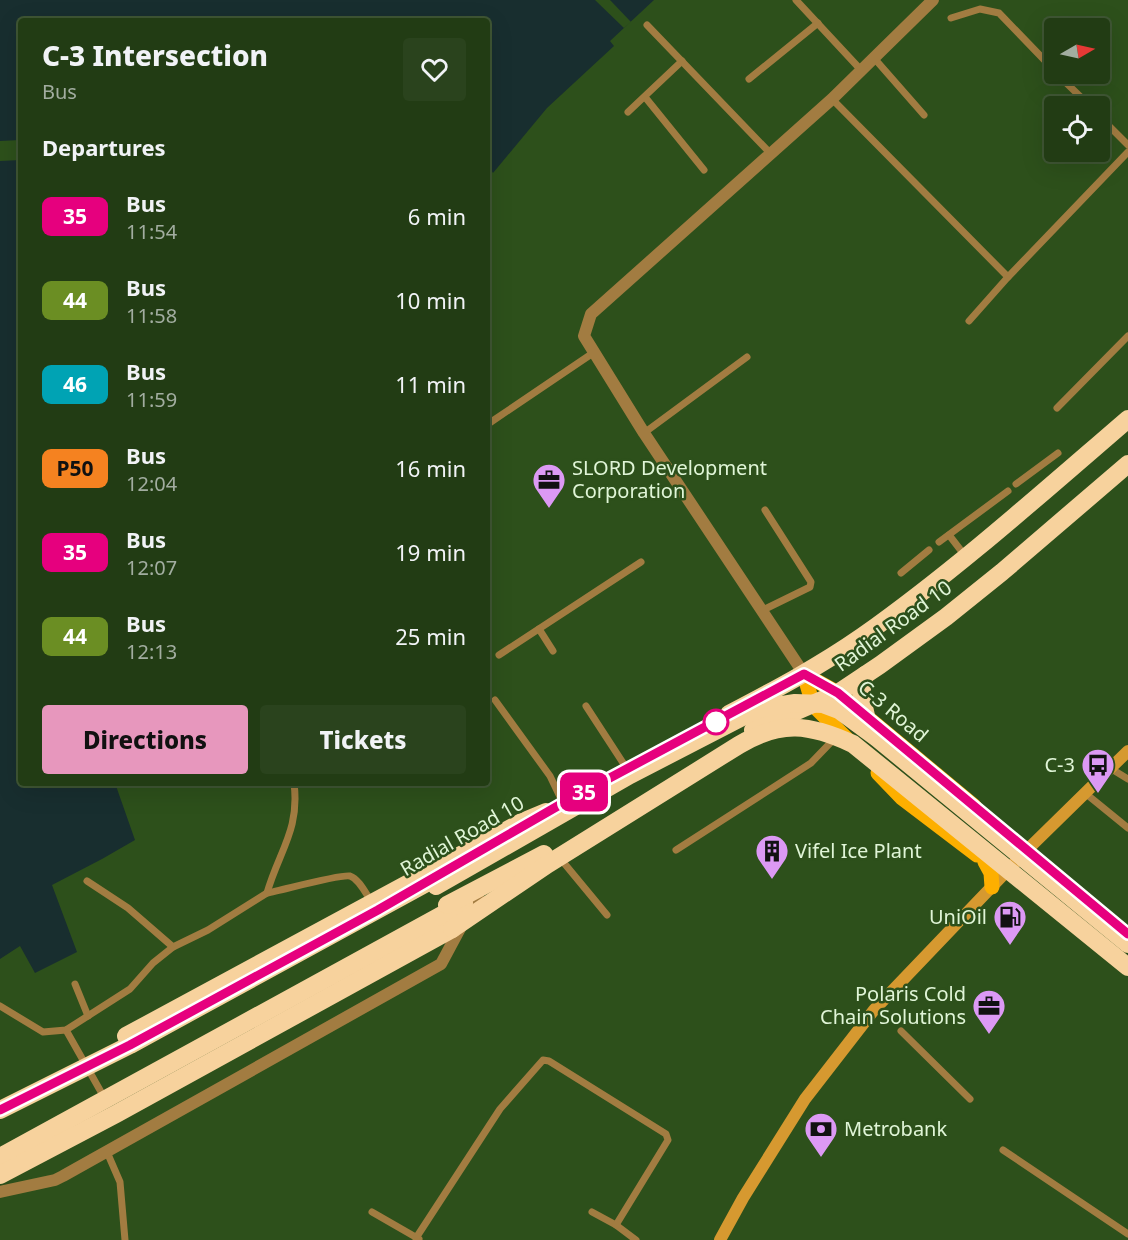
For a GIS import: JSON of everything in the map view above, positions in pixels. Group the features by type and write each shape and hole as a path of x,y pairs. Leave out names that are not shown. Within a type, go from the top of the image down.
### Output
{"highway":[{"name":"Radial Road 10","path":"0,1110 130,1045 378,910 563,803 629,772 804,674 863,636 966,557 1128,419"},
{"name":"Radial Road 10","path":"0,1157 110,1107 478,895 754,730 838,693 946,617 1128,464"},
{"path":"865,675 861,693 866,716"},
{"path":"86,1066 126,1036 522,822 750,713 786,704 823,704 839,710 877,738 1128,944"},
{"path":"768,724 815,723 839,731"},
{"path":"0,1175 110,1107 452,928 645,802 746,740 767,731 795,726 827,733 853,744 1128,967"},
{"path":"436,886 629,772"},
{"path":"447,905 645,802"},
{"path":"462,862 478,895"}],"main road":[{"name":"C-3 Road","path":"804,674 838,693 1128,934"},
{"path":"804,674 813,705 902,798 985,862 998,881 1128,973"},
{"path":"720,1240 743,1198 805,1099 874,1010 1027,850 1128,751"}],"street":[{"path":"804,674 644,433 584,336 591,314 832,99 933,0"},
{"path":"0,1192 55,1180 441,964 478,895"}],"lane":[{"path":"796,0 861,70"},
{"path":"951,18 980,9 999,13 1044,60"},
{"path":"749,79 818,23"},
{"path":"647,25 771,154"},
{"path":"874,58 924,115"},
{"path":"628,112 682,62"},
{"path":"1068,84 1080,96"},
{"path":"645,97 704,170"},
{"path":"832,99 1008,277"},
{"path":"1110,127 1128,145"},
{"path":"969,321 1128,152"},
{"path":"1057,408 1128,336"},
{"path":"490,423 593,353"},
{"path":"644,433 747,357"},
{"path":"1016,484 1058,453"},
{"path":"939,542 1008,490"},
{"path":"761,611 810,587 811,582 765,510"},
{"path":"949,535 966,557"},
{"path":"901,573 929,550"},
{"path":"499,655 641,562"},
{"path":"539,629 553,651"},
{"path":"495,700 550,776 563,803"},
{"path":"586,706 629,772"},
{"path":"676,850 811,764 839,731"},
{"path":"1110,768 1128,779"},
{"path":"267,893 293,823 296,798 294,786"},
{"path":"1085,793 1128,828"},
{"path":"554,850 607,915"},
{"path":"0,1006 43,1032 66,1030 130,989 153,963 173,947 208,930 267,893 349,876 356,879 378,910"},
{"path":"87,881 128,908 173,947"},
{"path":"75,984 88,1016"},
{"path":"66,1030 110,1107"},
{"path":"901,1031 969,1099"},
{"path":"372,1212 418,1239 500,1109 543,1060 549,1061 666,1134 668,1140 616,1225"},
{"path":"1003,1150 1128,1235 1124,1240"},
{"path":"107,1152 120,1182 125,1240"},
{"path":"592,1212 616,1225 636,1240"}],"water":[{"path":"0,0 654,0 610,41 614,46 547,108 493,173 490,168 490,18 18,18 18,786 116,786 135,840 52,885 77,952 35,973 20,946 0,959"}],"pier":[{"path":"595,0 610,0 631,22 624,28"},
{"path":"18,140 18,160 0,161 0,141"}],"bus line":[{"name":"35","path":"0,1110 130,1045 405,896 563,803 804,674 838,693 1128,934"}],"place":[{"name":"SLORD Development Corporation","path":"549,509"},
{"name":"C-3","path":"1098,794"},
{"name":"Vifel Ice Plant","path":"772,880"},
{"name":"UniOil","path":"1010,946"},
{"name":"Polaris Cold Chain Solutions","path":"989,1035"},
{"name":"Metrobank","path":"821,1158"}]}
